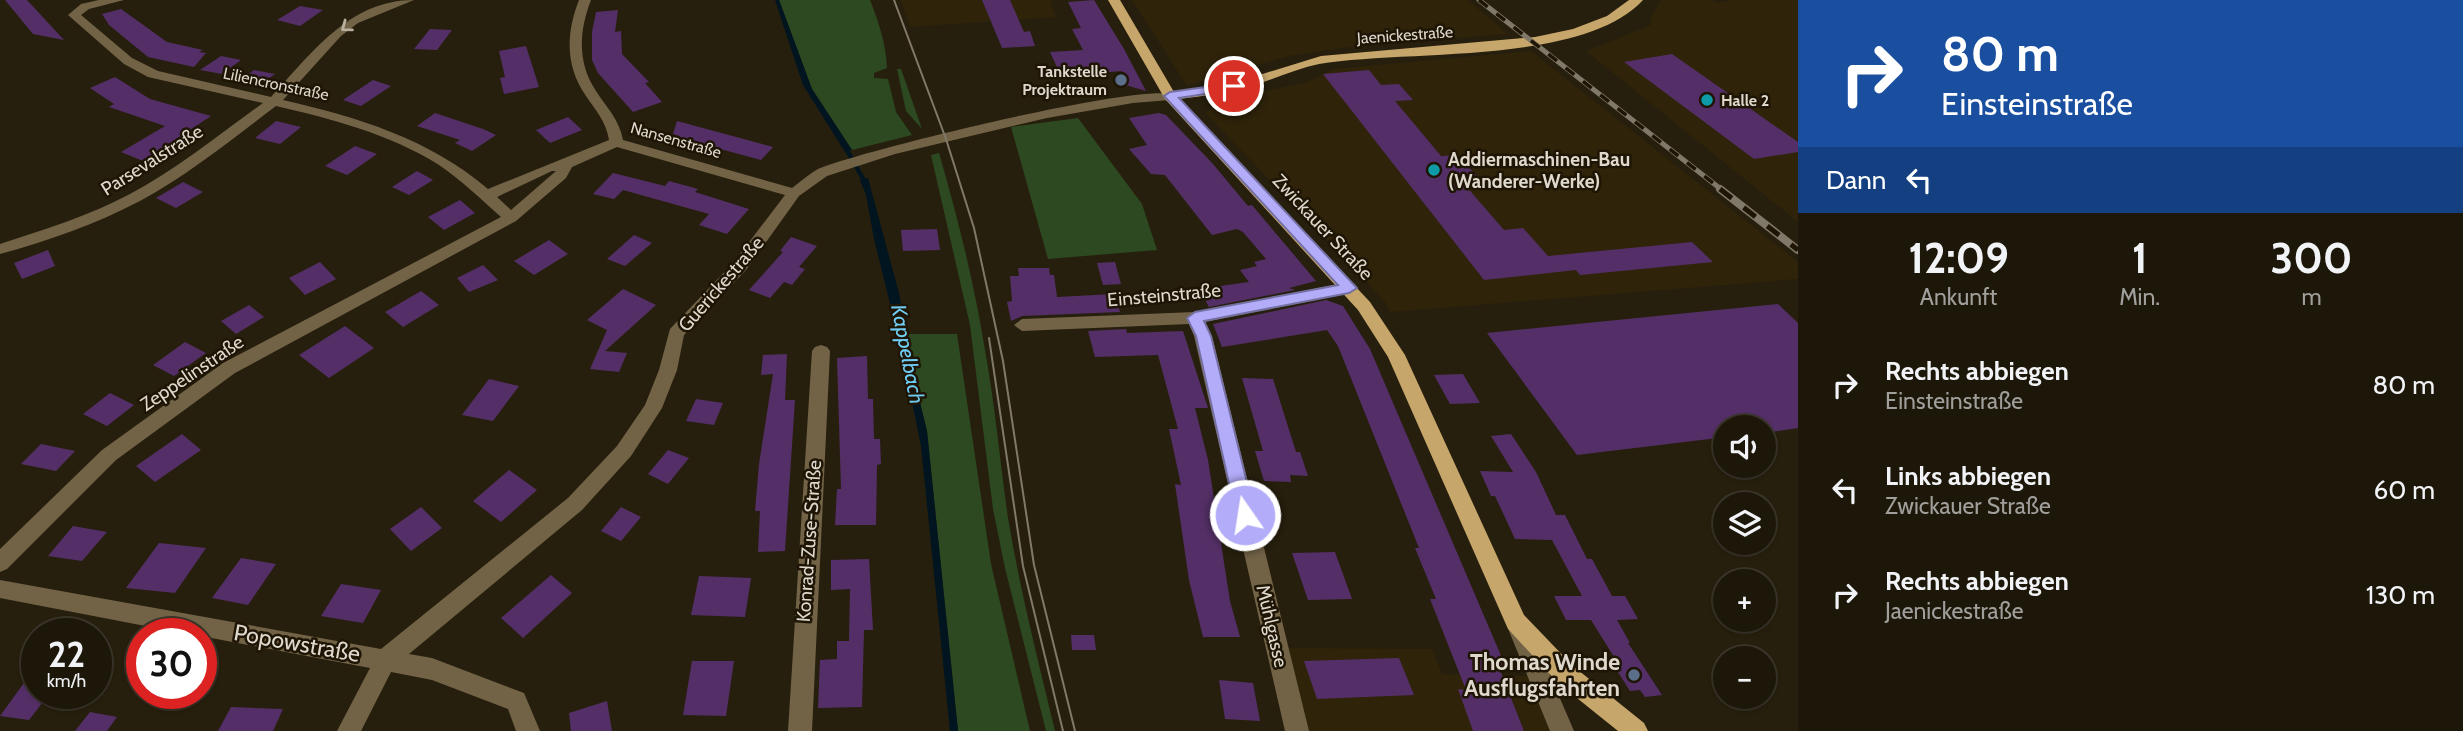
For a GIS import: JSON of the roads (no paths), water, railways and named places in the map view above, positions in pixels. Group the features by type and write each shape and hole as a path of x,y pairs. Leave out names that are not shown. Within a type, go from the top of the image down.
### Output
{"main road":[{"name":"Zwickauer Straße","path":"1114,0 1170,96 1349,288 1396,355 1517,622 1565,674 1636,731"},
{"name":"Jaenickestraße","path":"1170,96 1234,86 1286,69 1339,58 1494,46 1547,38 1609,21 1637,0"}],"street":[{"name":"Liliencronstraße","path":"118,0 85,6 74,15 128,61 153,74 335,115 391,135 442,161 486,195"},
{"name":"Parsevalstraße","path":"0,249 81,223 136,197 181,169 275,101 337,33 354,20 408,0"},
{"name":"Nansenstraße","path":"584,0 576,20 573,52 590,93 614,122 616,142 794,193"},
{"name":"Guerickestraße","path":"349,731 386,659 575,505 624,451 653,408 668,370 676,333 740,266 794,193 822,173 853,162 1037,116 1133,99 1170,96"},
{"name":"Zeppelinstraße","path":"486,195 616,142"},
{"name":"Zeppelinstraße","path":"0,563 109,455 229,368 511,218 561,175 566,164"},
{"path":"486,195 511,218"},
{"name":"Einsteinstraße","path":"1022,325 1199,327 1349,288"},
{"name":"Mühlgasse","path":"1199,327 1297,731"},
{"name":"Konrad-Zuse-Straße","path":"800,731 821,351"},
{"name":"Popowstraße","path":"0,589 432,669 516,701 528,731"},
{"name":"Zwickauer Straße","path":"1517,622 1562,731"}],"water":[{"path":"775,0 779,0 812,89 852,150 845,152 803,85"},
{"path":"868,178 905,324 895,324 866,195 860,180"},
{"path":"898,334 903,334 927,431 958,731 950,731 921,446"}],"waterway":[{"name":"Kappelbach","path":"844,145 866,184"},
{"name":"Kappelbach","path":"899,317 903,341"}],"tram line":[{"path":"894,0 946,139 974,228 1003,361 1034,565 1075,731"},
{"path":"989,338 1023,566 1063,731"}],"railway":[{"path":"1479,0 1722,190"},
{"path":"1720,189 1798,250"}],"place":[{"name":"Tankstelle Projektraum","path":"1121,80"},
{"name":"Halle 2","path":"1707,100"},
{"name":"Addiermaschinen-Bau (Wanderer-Werke)","path":"1434,170"},
{"name":"Thomas Winde Ausflugsfahrten","path":"1634,675"}]}
